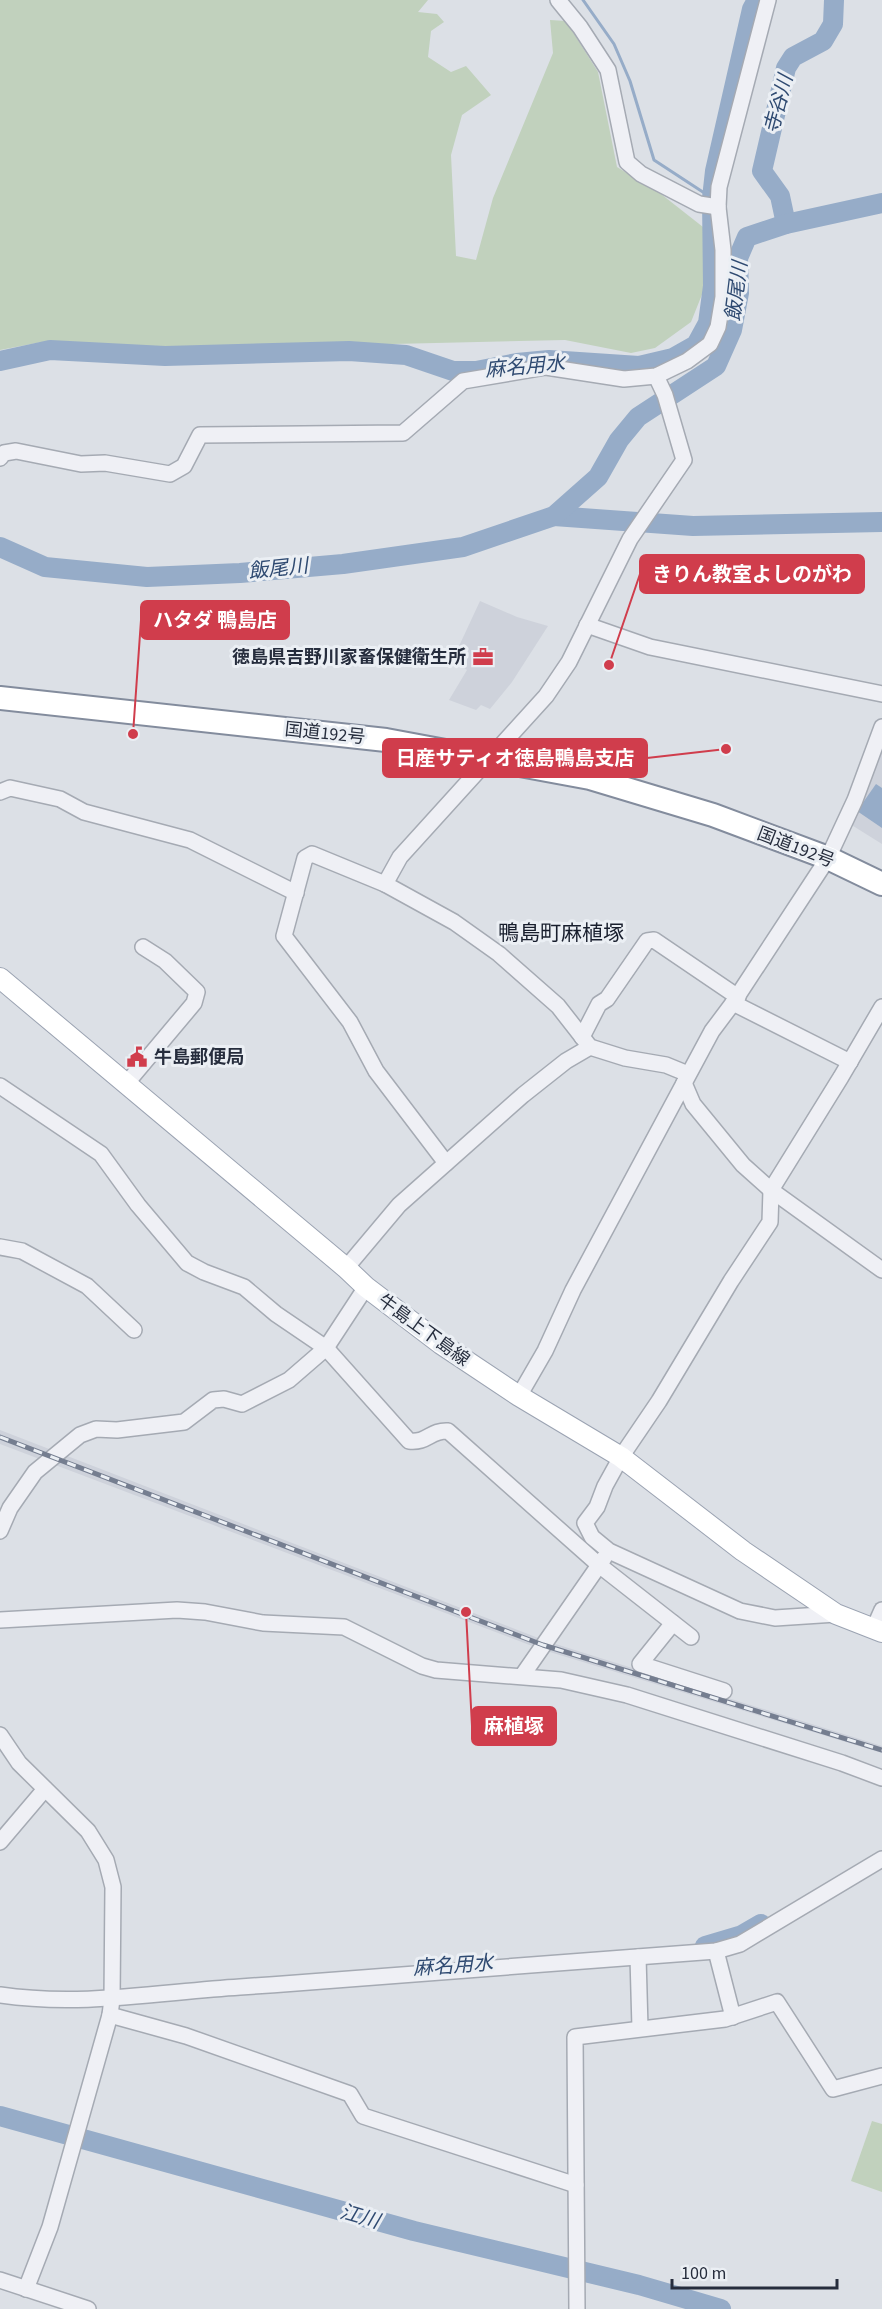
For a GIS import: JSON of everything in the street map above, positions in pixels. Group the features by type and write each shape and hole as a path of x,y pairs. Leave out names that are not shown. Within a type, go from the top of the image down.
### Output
{"highway":[{"name":"国道192号","path":"0,698 386,740 590,778 712,815 828,858 882,884"}],"main road":[{"name":"牛島上下島線","path":"0,978 366,1287 441,1344 519,1396 621,1457 743,1551 836,1614 879,1623"}],"street":[{"path":"558,0 580,27 608,70 627,162 641,174 699,204 713,206"},
{"path":"0,458 4,453 16,451 81,464 105,463 170,474 184,466 200,435 403,433 463,381 546,367 624,379 656,376 687,362 710,344 718,327 723,297 723,250 713,206 768,0"},
{"path":"385,884 400,857 546,696 569,662 630,540 684,460 666,399 656,376"},
{"path":"587,625 650,647 882,694"},
{"path":"519,1396 545,1350 573,1290 712,1031 736,1000 828,858 855,800 882,727"},
{"path":"0,792 10,788 60,799 84,812 190,840 296,893"},
{"path":"446,1163 376,1071 350,1022 284,936 306,858 312,854 385,884 454,922 499,954 558,1006 586,1042 625,1058 666,1065 686,1078 693,1104 743,1165 771,1190 882,1270"},
{"path":"346,1268 399,1204 522,1095 566,1062 586,1042 599,1004 607,999 647,941 654,940 736,1000 850,1062"},
{"path":"126,1083 194,1004 197,992 165,961 143,947"},
{"path":"836,1614 775,1618 740,1611 609,1551 592,1537 585,1523 597,1507 605,1486 621,1457 659,1401 731,1281 770,1222 771,1190 882,1007"},
{"path":"0,1086 101,1154 138,1205 187,1263 244,1287 276,1314 326,1348 410,1441 421,1442 438,1431 447,1431 599,1565 691,1637"},
{"path":"0,1247 22,1251 87,1286 134,1330"},
{"path":"0,1532 10,1508 35,1472 80,1436 96,1429 117,1430 184,1422 213,1400 224,1399 242,1404 289,1380 326,1348 366,1287"},
{"path":"522,1677 609,1551"},
{"path":"0,1620 177,1610 205,1612 263,1623 344,1627 422,1666 436,1670 561,1680 627,1695 842,1763 882,1778"},
{"path":"673,1623 640,1664 724,1691"},
{"path":"0,1735 19,1763 88,1831 106,1860 113,1887 110,2015 50,2228 26,2289"},
{"path":"0,1842 45,1789"},
{"path":"0,1995 64,2001 112,1994 440,1974 716,1951 740,1944 882,1859"},
{"path":"716,1951 733,2017"},
{"path":"638,1957 640,2028"},
{"path":"577,2306 575,2037 733,2017 777,2002 833,2089 882,2076"},
{"path":"110,2015 186,2036 350,2094 363,2116 576,2185"},
{"path":"0,2280 88,2309"}],"shaded area":[{"path":"480,601 517,617 548,626 512,682 490,709 481,705 476,710 449,700 467,670 453,659"},
{"path":"882,741 882,844 850,824"},
{"path":"0,1430 546,1641 882,1746 882,1753 540,1649 0,1444"}],"green space":[{"path":"0,0 428,0 418,12 437,14 444,22 431,31 428,57 451,72 466,66 491,95 462,115 451,155 456,256 476,260 493,198 553,53 550,20 566,21 598,72 617,167 661,194 703,227 705,287 691,322 655,348 631,353 565,340 180,349 42,342 0,350"},
{"path":"872,2121 882,2124 882,2192 851,2181"}],"water":[{"path":"876,784 882,788 882,828 857,811"}],"waterway":[{"path":"583,0 614,44 630,81 654,160 712,198"},
{"name":"麻名用水","path":"0,361 50,350 165,356 349,351 406,355 453,371 476,371 517,363 549,360 639,366 673,358 696,345 708,323 713,286 712,198 715,171 752,9 757,0"},
{"name":"寺谷川","path":"786,224 780,196 762,171 786,68 793,57 823,41 833,24 834,0"},
{"name":"飯尾川","path":"0,547 45,567 147,577 240,573 343,564 463,547 554,516 598,477 619,440 638,417 716,366 732,330 739,293 738,258 747,237 786,224 882,203"},
{"name":"飯尾川","path":"554,516 693,526 882,522"},
{"name":"麻名用水","path":"705,1946 742,1935 761,1924"},
{"name":"江川","path":"0,2116 414,2231 639,2285 721,2309"}],"railway":[{"path":"0,1437 543,1645 882,1750"}],"place":[{"name":"徳島県吉野川家畜保健衛生所","path":"483,657"},
{"name":"きりん教室よしのがわ","path":"609,665"},
{"name":"ハタダ 鴨島店","path":"133,734"},
{"name":"日産サティオ徳島鴨島支店","path":"726,749"},
{"name":"牛島郵便局","path":"137,1057"},
{"name":"麻植塚","path":"466,1612"}],"district":[{"name":"鴨島町麻植塚","path":"561,933"}]}
